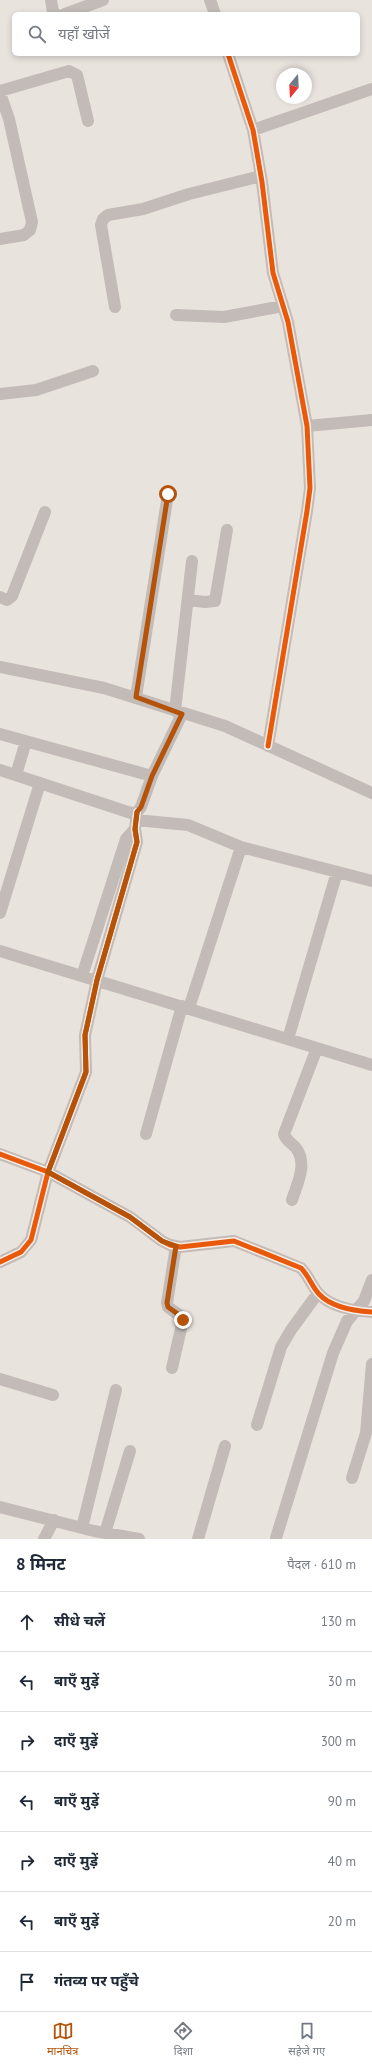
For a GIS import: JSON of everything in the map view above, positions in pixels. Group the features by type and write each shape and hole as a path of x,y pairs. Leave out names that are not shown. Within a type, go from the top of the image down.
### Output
{"street":[{"path":"51,0 53,12"},
{"path":"70,12 103,0"},
{"path":"210,0 214,12"},
{"path":"229,56 252,130 261,176 273,273 288,322 308,426 310,488 268,746"},
{"path":"0,239 24,234 30,230 32,222 9,119 0,92 69,71 73,72 77,75 88,122"},
{"path":"252,130 372,89"},
{"path":"115,307 101,225 103,219 108,215 143,209 189,194 261,176"},
{"path":"176,315 224,317 283,306"},
{"path":"0,394 36,390 93,372"},
{"path":"308,426 372,420"},
{"path":"136,697 168,494"},
{"path":"0,597 7,600 12,596 45,512"},
{"path":"188,600 205,602 215,601 226,530"},
{"path":"82,976 126,838 136,821 152,776 179,712 192,561"},
{"path":"0,667 104,688 225,726 372,793"},
{"path":"0,734 40,783 131,813 136,821 137,842 97,980 85,1035 86,1072 48,1172 31,1240 21,1252 0,1262"},
{"path":"0,770 21,758 152,776"},
{"path":"0,913 40,783"},
{"path":"136,821 188,825 241,847 372,881"},
{"path":"146,1134 186,1007 241,847"},
{"path":"288,1039 338,872"},
{"path":"0,951 372,1065"},
{"path":"292,1200 301,1168 302,1158 295,1147 286,1140 284,1134 317,1048"},
{"path":"0,1154 48,1172 130,1217 162,1241 176,1246 228,1241 241,1244 301,1268 307,1274 318,1293 326,1300 357,1311 372,1312"},
{"path":"172,1368 183,1320 182,1317 168,1307 167,1303 176,1246"},
{"path":"276,1538 333,1353 347,1321 364,1301 372,1280"},
{"path":"257,1425 281,1348 291,1330 318,1293"},
{"path":"352,1478 366,1433 372,1364"},
{"path":"0,1379 52,1395"},
{"path":"82,1528 116,1390"},
{"path":"198,1539 225,1446"},
{"path":"105,1533 130,1451"},
{"path":"0,1507 82,1528 132,1538"},
{"path":"44,1539 54,1520"}],"cycle path":[{"path":"229,56 253,130 262,182 273,273 288,322 307,426 310,488 268,746"},
{"path":"0,1262 21,1252 31,1240 48,1172 86,1072 85,1035 97,980 137,842 135,829 137,812"},
{"path":"0,1154 48,1172 130,1217 162,1241 170,1245 180,1247 234,1241 301,1268 317,1291 330,1302 344,1308 372,1312"}],"route":[{"path":"168,494 136,697 182,714 152,776 141,807 137,812 135,829 138,838 97,980 85,1035 86,1072 48,1172 130,1217 162,1241 176,1246 167,1303 171,1311 182,1317 183,1320"}]}
